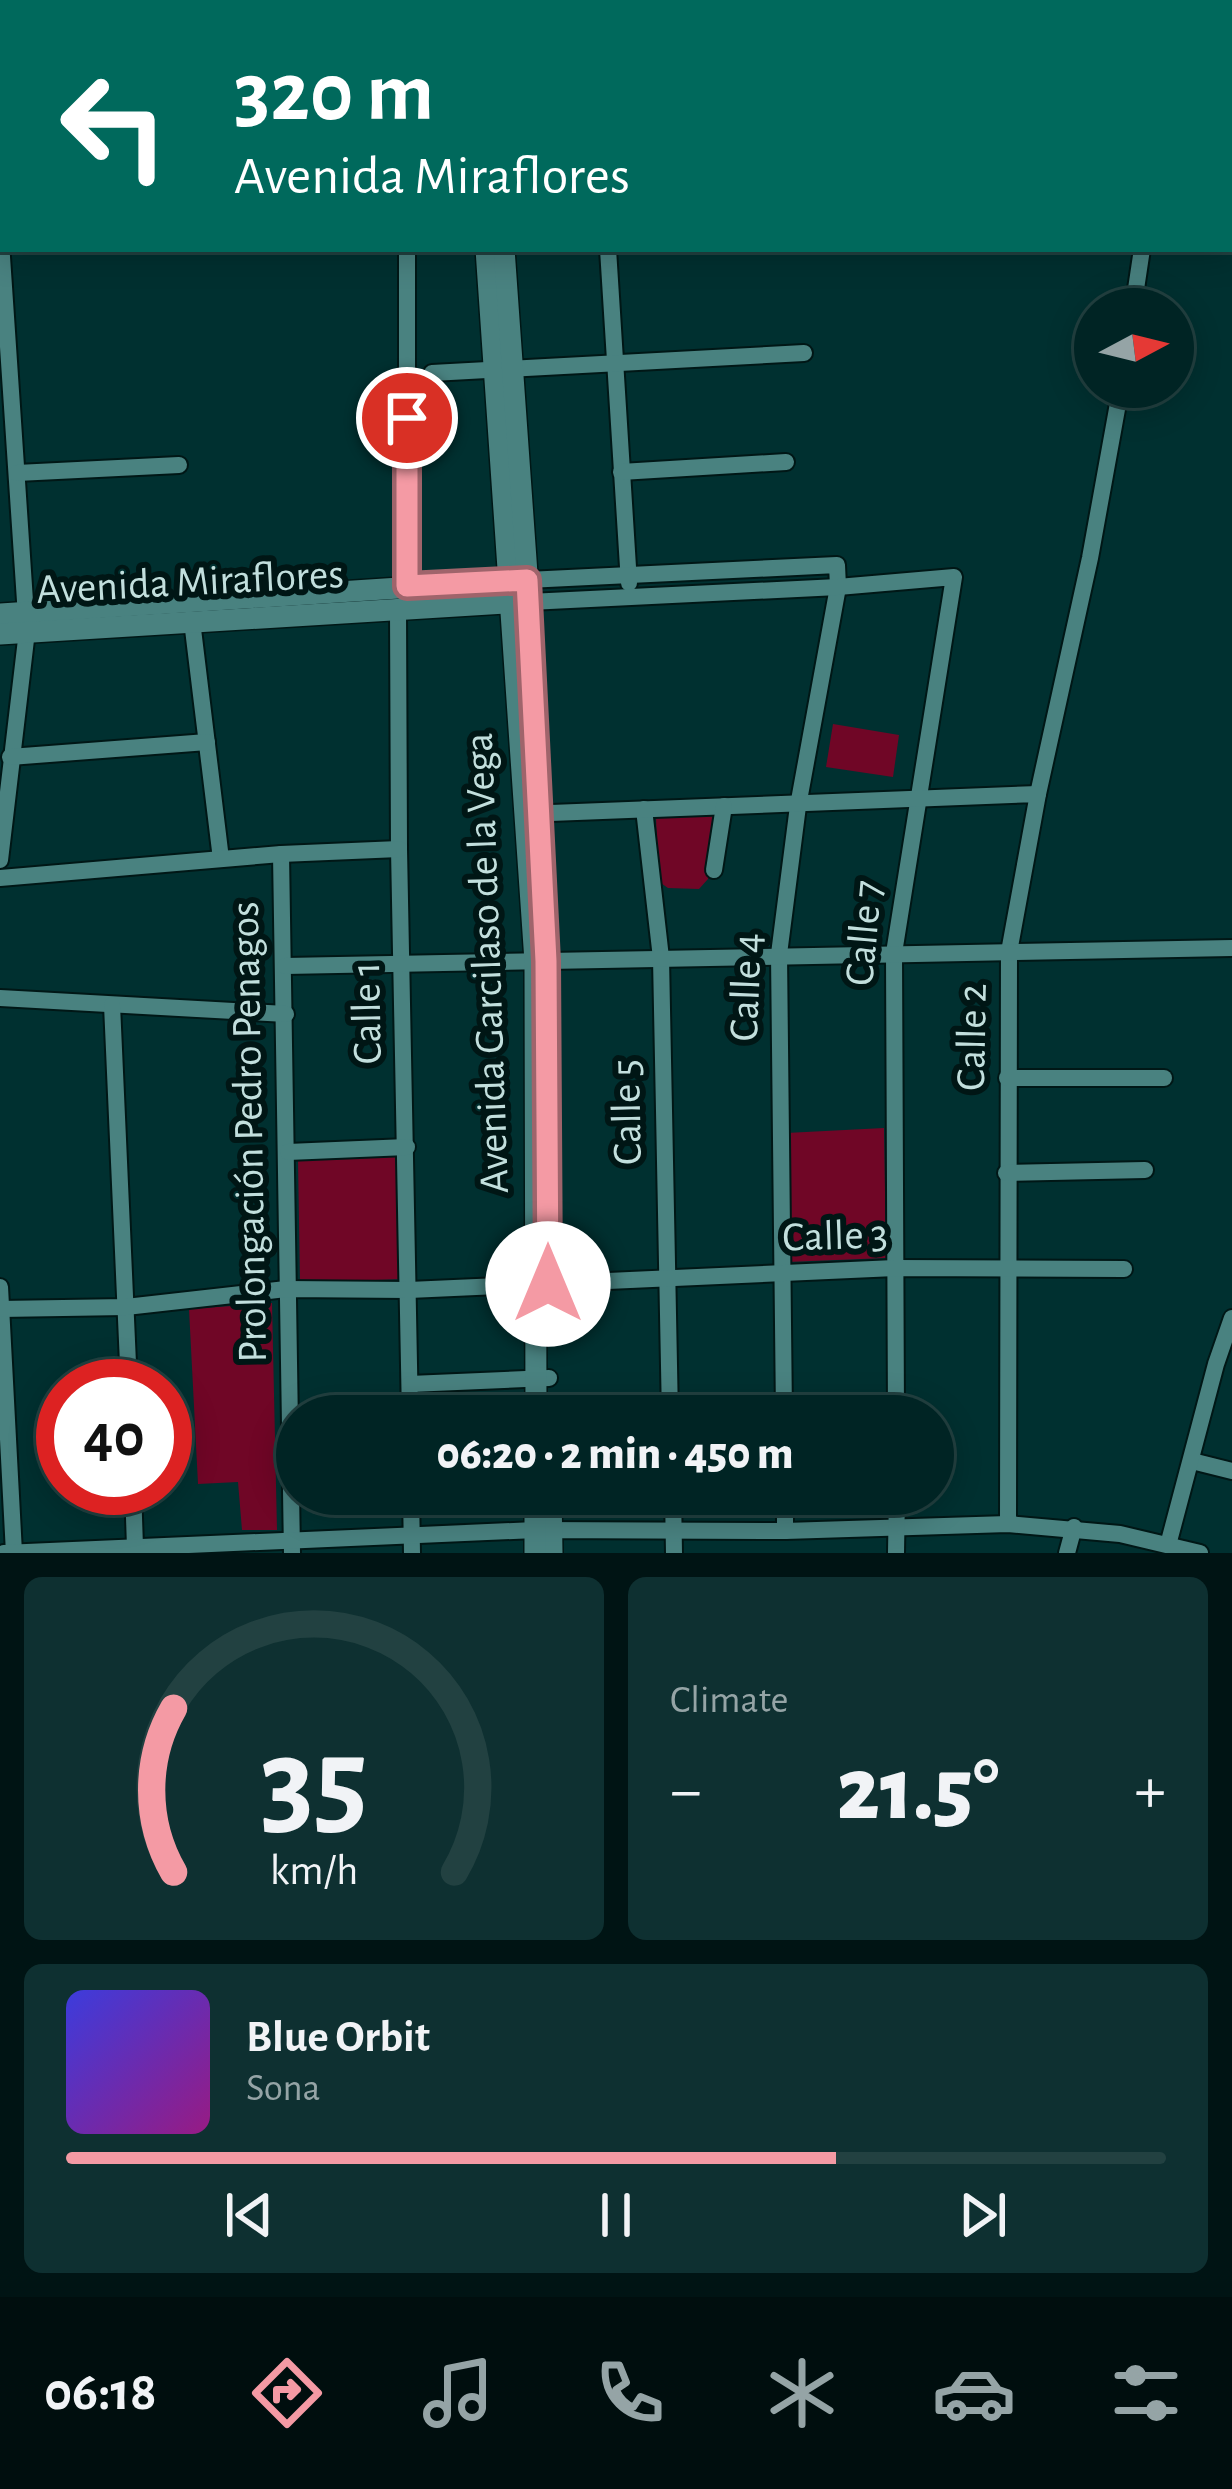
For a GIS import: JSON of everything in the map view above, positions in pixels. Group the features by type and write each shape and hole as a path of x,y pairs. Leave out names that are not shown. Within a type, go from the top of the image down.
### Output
{"street":[{"path":"0,860 26,621 2,252"},
{"path":"407,252 407,586"},
{"path":"486,252 504,368"},
{"name":"Avenida Garcilaso de la Vega","path":"504,252 504,368 540,961 539,1395"},
{"path":"608,252 629,598"},
{"path":"1136,288 1142,252"},
{"path":"432,373 804,353"},
{"name":"Calle 2","path":"1008,1524 1009,952 1116,408"},
{"path":"621,472 786,462"},
{"path":"16,473 179,465"},
{"name":"Calle 4","path":"628,576 837,565 838,587 798,806 779,955 784,1395"},
{"path":"518,591 628,576"},
{"name":"Calle 7","path":"838,587 954,578 894,953 896,1395"},
{"name":"Avenida Miraflores","path":"0,634 26,621 407,586 518,591"},
{"path":"518,591 629,598 838,587"},
{"name":"Avenida Miraflores","path":"0,614 26,621 192,621 398,609 518,591"},
{"name":"Calle 1","path":"398,609 410,1395"},
{"path":"192,621 221,859"},
{"path":"10,757 207,742"},
{"path":"531,813 1038,794"},
{"path":"714,870 724,806"},
{"name":"Calle 5","path":"644,808 661,958 669,1395"},
{"path":"0,878 399,849"},
{"name":"Prolongación Pedro Penagos","path":"281,854 291,1547"},
{"path":"285,966 1232,948"},
{"path":"0,998 286,1014"},
{"path":"112,1005 128,1359"},
{"path":"1007,1078 1164,1078"},
{"path":"288,1152 406,1147"},
{"path":"1006,1173 1145,1170"},
{"name":"Calle 3","path":"542,1284 895,1268 1124,1269"},
{"path":"1,1309 126,1306 286,1289 542,1284"},
{"path":"0,1287 14,1553"},
{"path":"1168,1545 1232,1320"},
{"path":"410,1384 542,1378"},
{"name":"Avenida Garcilaso de la Vega","path":"542,1378 545,1395"},
{"path":"1192,1460 1232,1472"},
{"path":"134,1515 135,1547"},
{"path":"674,1515 674,1553"},
{"path":"785,1515 785,1531"},
{"path":"896,1553 897,1515"},
{"path":"4,1553 543,1542 674,1531 1008,1524 1074,1528 1200,1553"},
{"path":"1067,1553 1074,1528"}],"shaded area":[{"path":"833,724 899,735 893,777 826,767"},
{"path":"715,812 719,817 708,879 699,889 668,888 658,881 656,817"},
{"path":"884,1128 886,1258 787,1262 786,1133"},
{"path":"400,1155 401,1279 300,1283 298,1159"},
{"path":"272,1303 277,1530 242,1530 238,1482 198,1484 189,1309"}],"route":[{"path":"407,418 407,586 527,580 546,961 548,1284"}]}
